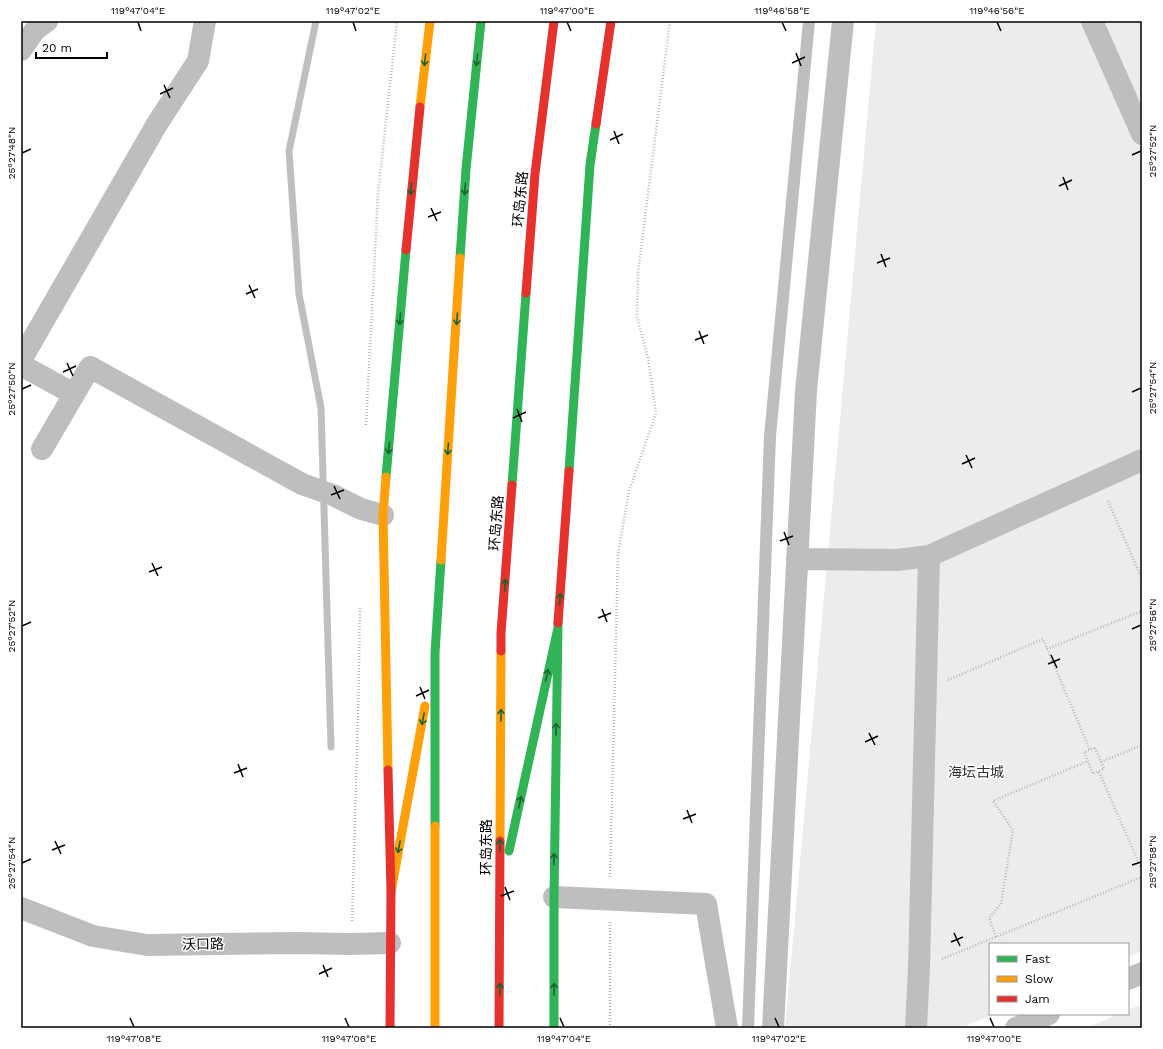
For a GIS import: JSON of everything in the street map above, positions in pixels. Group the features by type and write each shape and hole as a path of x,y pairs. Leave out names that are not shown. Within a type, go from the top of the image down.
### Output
{"main road":[{"path":"390,1028 391,892 383,515 414,160 430,21"},
{"path":"435,1028 435,654 466,169 481,21"},
{"name":"环岛东路","path":"499,1028 501,634 535,174 554,21"},
{"path":"554,1028 554,897 558,628 590,165 611,21"},
{"path":"500,895 558,628"},
{"path":"391,892 435,654"}],"street":[{"path":"21,50 35,30 47,21"},
{"path":"21,360 157,124 198,61 205,21"},
{"path":"773,1028 806,392 843,21"},
{"path":"1092,21 1142,134"},
{"path":"21,365 74,394"},
{"path":"42,449 90,367 296,480 361,509 383,515"},
{"path":"797,559 897,560 929,556 1142,460"},
{"path":"916,1028 919,968 929,556"},
{"path":"554,897 706,904 727,1028"},
{"name":"沃口路","path":"21,908 93,936 147,945 294,942 351,944 390,943"},
{"path":"1129,980 1142,973"},
{"path":"1022,1027 1047,1015"}],"lane":[{"path":"748,1028 770,436 809,21"}],"path":[{"path":"610,1028 610,900 618,555 629,491 656,413 648,358 637,317 638,273 670,21"},
{"path":"1098,480 1142,579"},
{"path":"1047,649 1142,611"},
{"path":"926,690 1043,639 1090,750"},
{"path":"1101,762 1142,746"},
{"path":"1095,748 1104,769 1093,774 1084,752 1090,750 1095,748"},
{"path":"996,937 989,918 1001,904 1013,830 993,801 1088,761"},
{"path":"1099,772 1142,870"},
{"path":"919,968 1142,877"}],"green space":[{"name":"海坛古城","path":"876,21 1142,21 1142,951 1129,957 1129,943 989,943 989,1015 992,1015 961,1028 785,1028"},
{"path":"1142,1004 1142,1028 1087,1028 1116,1015 1129,1015 1129,1010"}],"waterway":[{"path":"316,21 289,151 299,294 321,408 331,747"}],"traffic: fast":[{"path":"460,258 466,169 481,21"},
{"path":"569,471 590,165 596,124"},
{"path":"386,477 406,250"},
{"path":"512,485 526,293"},
{"path":"435,826 435,653 441,560"},
{"path":"554,1028 554,897 558,623"},
{"path":"509,851 558,628"}],"traffic: slow":[{"path":"420,107 430,21"},
{"path":"441,560 460,258"},
{"path":"386,477 383,515 388,770"},
{"path":"500,841 501,651"},
{"path":"391,892 425,706"},
{"path":"435,826 435,1028"}],"traffic: jam":[{"path":"526,293 535,174 554,21"},
{"path":"596,124 611,21"},
{"path":"406,250 420,107"},
{"path":"558,623 569,471"},
{"path":"501,651 512,485"},
{"path":"388,770 391,892 390,1028"},
{"path":"499,1028 500,841"}]}
